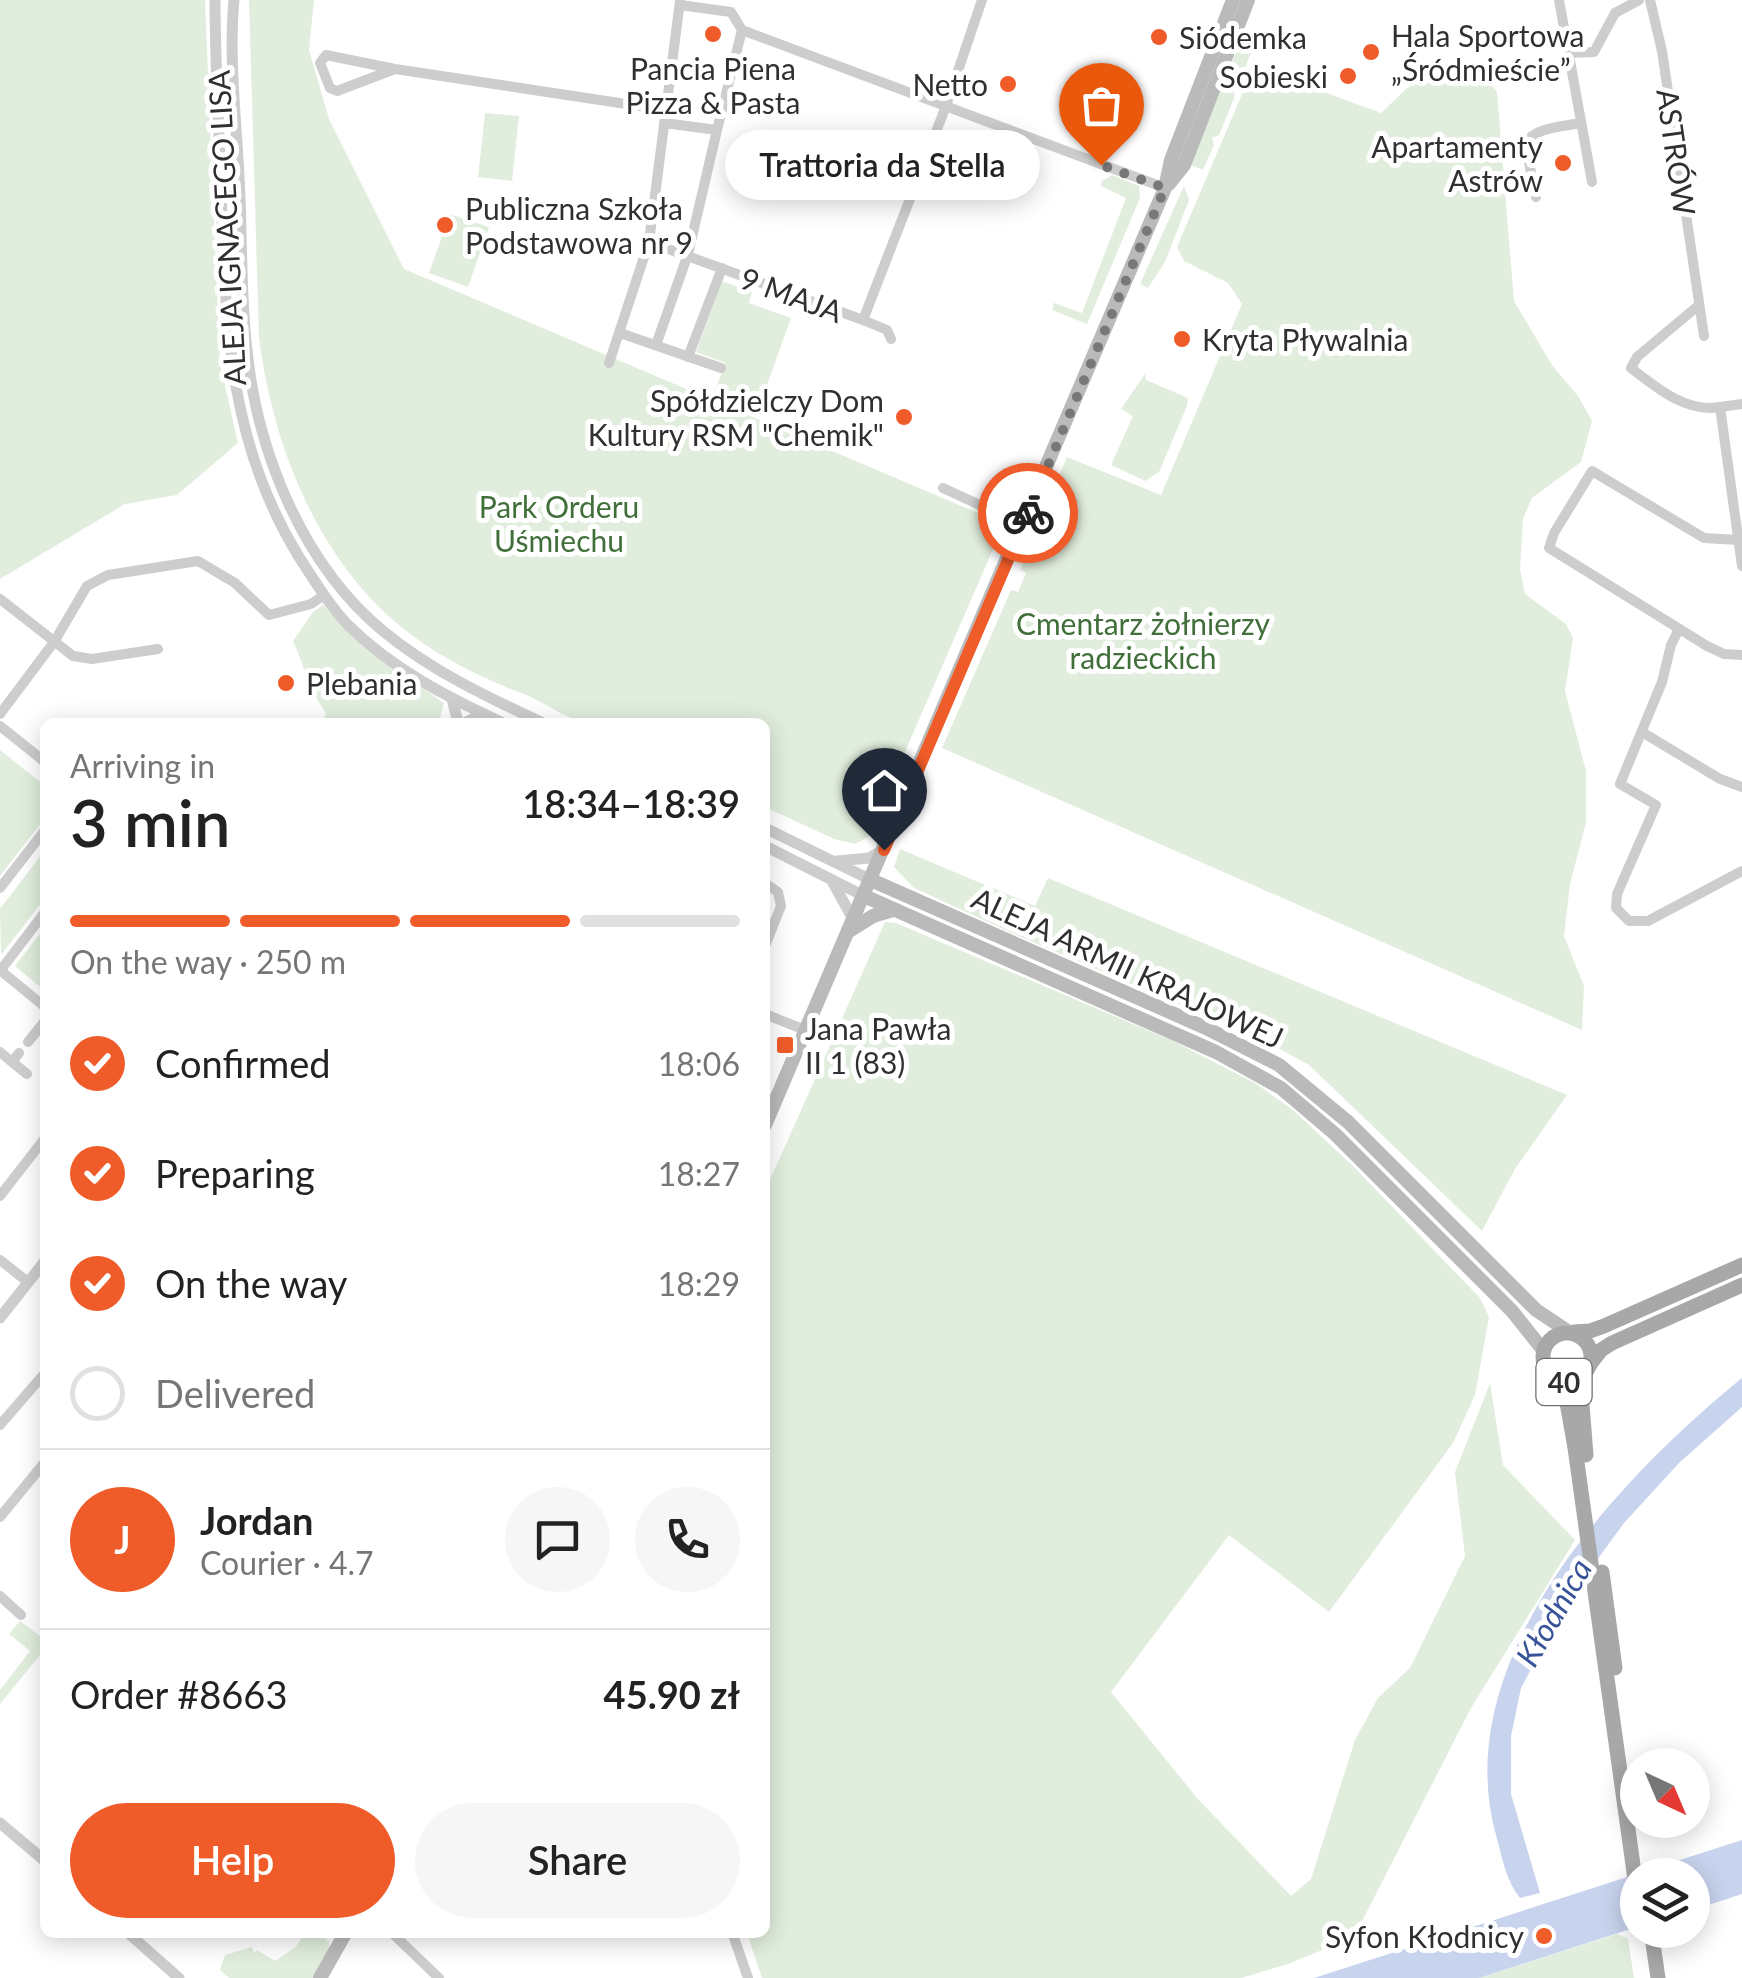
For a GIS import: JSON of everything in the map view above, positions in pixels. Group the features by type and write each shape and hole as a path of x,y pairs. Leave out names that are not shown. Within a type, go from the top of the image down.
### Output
{"main road":[{"path":"772,1088 805,1030 884,850 1165,188 1171,160 1238,2"},
{"path":"884,850 887,874 898,892"},
{"name":"ALEJA ARMII KRAJOWEJ","path":"870,880 1206,1028 1280,1065 1348,1122 1536,1310 1570,1331"},
{"name":"ALEJA ARMII KRAJOWEJ","path":"864,896 1267,1078 1302,1105 1374,1173 1527,1326 1543,1350"},
{"path":"851,925 893,910"},
{"name":"40","path":"1621,1748 1584,1480 1568,1407 1559,1380 1548,1371 1543,1350 1552,1339 1570,1331 1604,1326 1742,1265"},
{"name":"40","path":"1584,1480 1580,1379 1601,1350 1742,1285"},
{"name":"40","path":"1570,1331 1588,1346 1590,1364"},
{"name":"40","path":"1559,1380 1580,1379"},
{"path":"320,1978 343,1938"}],"street":[{"name":"ALEJA IGNACEGO LISA","path":"215,0 226,316 234,392 266,497 324,595 349,626 377,651 480,718"},
{"name":"ALEJA IGNACEGO LISA","path":"234,0 247,352 260,422 282,488 315,552 344,593 402,646 490,698 532,718"},
{"path":"863,320 946,106 982,0"},
{"path":"1559,0 1592,182"},
{"path":"1568,54 1594,52 1615,13 1639,0"},
{"name":"ASTRÓW","path":"1650,0 1662,51 1704,336"},
{"path":"609,363 649,242 680,3 731,12 742,30 1165,188"},
{"path":"656,345 688,254 742,30"},
{"path":"394,69 338,91 330,88 320,63 326,55 666,110"},
{"path":"664,123 717,130"},
{"path":"1536,197 1527,138 1536,132 1580,123"},
{"name":"9 MAJA","path":"649,242 863,320 887,330 891,339"},
{"path":"688,356 722,268"},
{"path":"1699,305 1638,356 1631,368 1702,410 1742,404"},
{"path":"620,332 720,368"},
{"path":"1720,407 1742,566"},
{"path":"1738,540 1704,538 1592,471 1548,548 1724,654 1742,655"},
{"path":"942,488 1023,525"},
{"path":"0,714 54,642 87,586 108,575 198,560 236,583 269,615 311,604 324,595"},
{"path":"0,599 73,656 92,659 158,650"},
{"path":"1679,629 1620,784 1656,806 1617,894 1616,908 1629,921 1648,921 1742,871"},
{"path":"480,718 490,698"},
{"path":"452,699 457,718"},
{"path":"0,726 40,758"},
{"path":"1642,732 1742,788"},
{"path":"770,830 870,880"},
{"path":"0,888 40,836"},
{"path":"770,848 864,896"},
{"path":"833,861 868,858 884,850"},
{"path":"830,877 851,925"},
{"path":"770,885 781,900 770,932"},
{"path":"40,918 0,970 40,1003"},
{"path":"770,1016 805,1030"},
{"path":"28,1042 40,1028"},
{"path":"0,1052 15,1057 28,1074"},
{"path":"0,1196 40,1144"},
{"path":"0,1260 28,1282"},
{"path":"0,1318 40,1267"},
{"path":"0,1425 40,1378"},
{"path":"0,1517 40,1468"},
{"path":"0,1596 21,1614"},
{"path":"0,1823 40,1855"},
{"path":"134,1938 179,1978"},
{"path":"397,1938 438,1978"},
{"path":"734,1938 748,1978"}],"green space":[{"path":"0,0 205,0 220,363 238,443 177,495 125,504 0,579"},
{"name":"Park Orderu Uśmiechu","path":"249,0 314,0 309,50 329,119 404,269 1004,524 868,837 855,844 834,839 770,809 770,718 573,718 445,657 400,626 344,566 303,495 275,418 259,338"},
{"path":"1240,43 1252,50 1219,135 1212,138 1214,145 1203,170 1189,164"},
{"name":"Cmentarz żołnierzy radzieckich","path":"1254,66 1381,113 1406,89 1440,70 1479,71 1497,92 1514,301 1552,365 1578,396 1592,421 1581,462 1532,498 1523,519 1520,569 1525,594 1566,624 1573,638 1565,691 1586,771 1586,823 1570,884 1564,936 1584,986 1582,1030 942,748 1011,590 1018,592 1026,573 1020,570 1067,457 1161,495 1242,304 1228,283 1184,261 1177,247"},
{"path":"485,113 519,116 512,181 478,177"},
{"path":"1112,175 1139,186 1140,198 1087,324 1052,310 1054,303 1082,313 1126,198 1101,186"},
{"path":"1184,186 1189,200 1165,262 1148,288 1140,284"},
{"path":"450,214 489,227 468,287 429,273"},
{"path":"722,281 752,292 749,303 791,318 759,407 715,391 725,363 696,352"},
{"path":"1145,374 1146,380 1188,398 1159,472 1145,481 1111,465 1133,416 1121,409"},
{"path":"323,605 361,645 444,703 440,718 324,718 326,713 293,641 313,612"},
{"path":"0,750 40,782 40,824 0,876"},
{"path":"900,849 1035,906 1048,878 1567,1095 1515,1169 1482,1231 1309,1065 1263,1040 914,888 894,867"},
{"path":"40,857 40,904 1,955 0,909"},
{"path":"885,922 896,923 1173,1041 1255,1083 1293,1110 1353,1166 1480,1298 1489,1317 1475,1395 1453,1443 1329,1612 1229,1535 1111,1692 1197,1798 1291,1896 1311,1879 1355,1740 1378,1698 1410,1668 1465,1556 1455,1472 1490,1383 1503,1465 1575,1540 1471,1708 1354,1937 1241,1978 762,1978 749,1938 770,1938 770,1180"},
{"path":"40,934 40,987 15,966"},
{"path":"20,1621 40,1636 40,1655 0,1704 0,1690 30,1651 9,1634"},
{"path":"1617,1934 1620,1948 1629,1948 1634,1978 1479,1978"},
{"path":"301,1938 329,1940 329,1950 313,1978 229,1978 220,1970 225,1955 252,1947 254,1953 257,1950 275,1961 296,1947"}],"water":[{"name":"Kłodnica","path":"1742,1378 1742,1407 1679,1463 1624,1523 1569,1598 1521,1688 1511,1736 1511,1794 1540,1893 1520,1898 1508,1876 1496,1835 1487,1769 1496,1704 1520,1640 1554,1578 1597,1521 1644,1467"},
{"path":"1742,1840 1742,1894 1710,1904 1710,1858 1686,1858"},
{"path":"1620,1879 1620,1932 1479,1978 1314,1978"}],"way so far":[{"path":"1028,513 1165,188 1101,165"}],"place":[{"name":"Pancia Piena Pizza & Pasta","path":"713,34"},
{"name":"Siódemka","path":"1159,37"},
{"name":"Hala Sportowa „Śródmieście”","path":"1371,52"},
{"name":"Sobieski","path":"1348,76"},
{"name":"Netto","path":"1008,84"},
{"name":"Apartamenty Astrów","path":"1563,163"},
{"name":"Trattoria da Stella","path":"1101,165"},
{"name":"Publiczna Szkoła Podstawowa nr 9","path":"445,225"},
{"name":"Kryta Pływalnia","path":"1182,339"},
{"name":"Spółdzielczy Dom Kultury RSM \"Chemik\"","path":"904,417"},
{"name":"Plebania","path":"286,683"},
{"name":"Jana Pawła II 1 (83)","path":"785,1045"},
{"name":"Syfon Kłodnicy","path":"1544,1936"}],"route":[{"path":"884,850 1028,513"}]}
